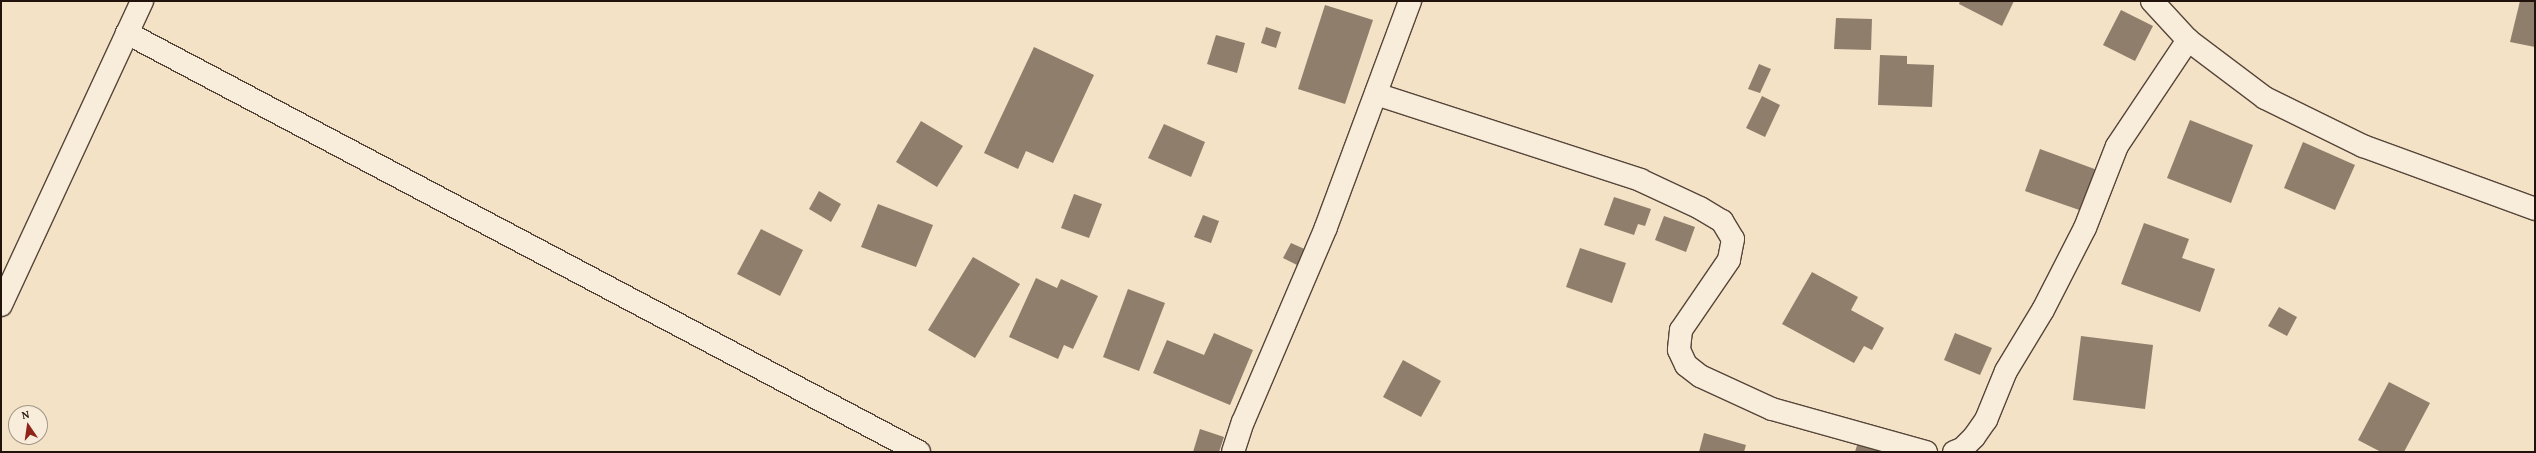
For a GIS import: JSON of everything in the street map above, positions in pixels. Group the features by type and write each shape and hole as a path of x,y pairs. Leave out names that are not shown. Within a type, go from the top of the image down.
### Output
{"street":[{"path":"1,305 142,1"},
{"path":"1233,452 1243,422 1326,227 1410,1"},
{"path":"2152,1 2188,40 2265,98 2363,146 2535,209"},
{"path":"127,33 919,452"},
{"path":"1954,452 1962,449 1974,437 1986,420 2006,370 2043,310 2085,228 2117,146 2188,40"},
{"path":"1376,94 1640,180 1700,208 1722,222 1733,239 1730,260 1680,330 1679,350 1686,365 1700,376 1772,409 1926,452"}],"building":[{"path":"1960,1 2014,1 2002,26 1959,4"},
{"path":"2520,1 2535,1 2535,47 2510,42"},
{"path":"1325,5 1373,20 1345,104 1298,89"},
{"path":"2121,10 2153,26 2135,61 2103,45"},
{"path":"1836,18 1872,19 1871,50 1834,49"},
{"path":"1266,27 1281,32 1276,48 1261,43"},
{"path":"1216,35 1245,43 1237,73 1207,64"},
{"path":"1034,47 1094,75 1053,163 1026,151 1018,169 984,153"},
{"path":"1880,55 1907,56 1907,64 1934,65 1932,107 1878,105"},
{"path":"1759,64 1771,69 1760,93 1748,89"},
{"path":"1762,96 1780,105 1765,137 1746,128"},
{"path":"2190,120 2253,145 2231,203 2167,178"},
{"path":"921,121 963,146 937,187 896,162"},
{"path":"1164,124 1205,142 1191,177 1148,158"},
{"path":"2303,142 2355,165 2335,210 2284,188"},
{"path":"2040,149 2100,171 2085,212 2025,191"},
{"path":"819,191 841,204 831,222 809,209"},
{"path":"1074,194 1102,204 1089,238 1061,228"},
{"path":"1614,197 1651,209 1645,226 1638,224 1634,235 1604,225"},
{"path":"878,204 933,225 916,267 861,247"},
{"path":"1203,215 1219,221 1211,243 1194,237"},
{"path":"1664,216 1695,227 1686,252 1655,240"},
{"path":"2144,223 2189,239 2182,258 2215,269 2200,312 2121,284"},
{"path":"761,229 803,250 780,296 737,274"},
{"path":"1291,243 1309,251 1301,267 1283,258"},
{"path":"1580,248 1626,263 1612,303 1566,287"},
{"path":"973,257 1020,284 975,358 928,330"},
{"path":"1812,272 1858,297 1851,310 1884,328 1872,350 1864,346 1854,363 1782,324"},
{"path":"1036,278 1057,288 1061,279 1098,296 1073,349 1064,345 1058,359 1009,337"},
{"path":"1128,289 1165,303 1139,371 1103,357"},
{"path":"2279,307 2297,317 2287,336 2268,326"},
{"path":"1214,333 1253,350 1230,405 1153,373 1167,340 1204,355"},
{"path":"1955,333 1992,348 1980,375 1944,360"},
{"path":"2081,336 2153,345 2145,409 2073,400"},
{"path":"1403,360 1441,381 1421,417 1383,397"},
{"path":"2389,382 2430,403 2404,452 2381,452 2358,440"},
{"path":"1200,429 1224,437 1219,452 1193,452"},
{"path":"1704,433 1746,445 1744,452 1699,452"},
{"path":"1860,435 1894,452 1855,452"}]}
